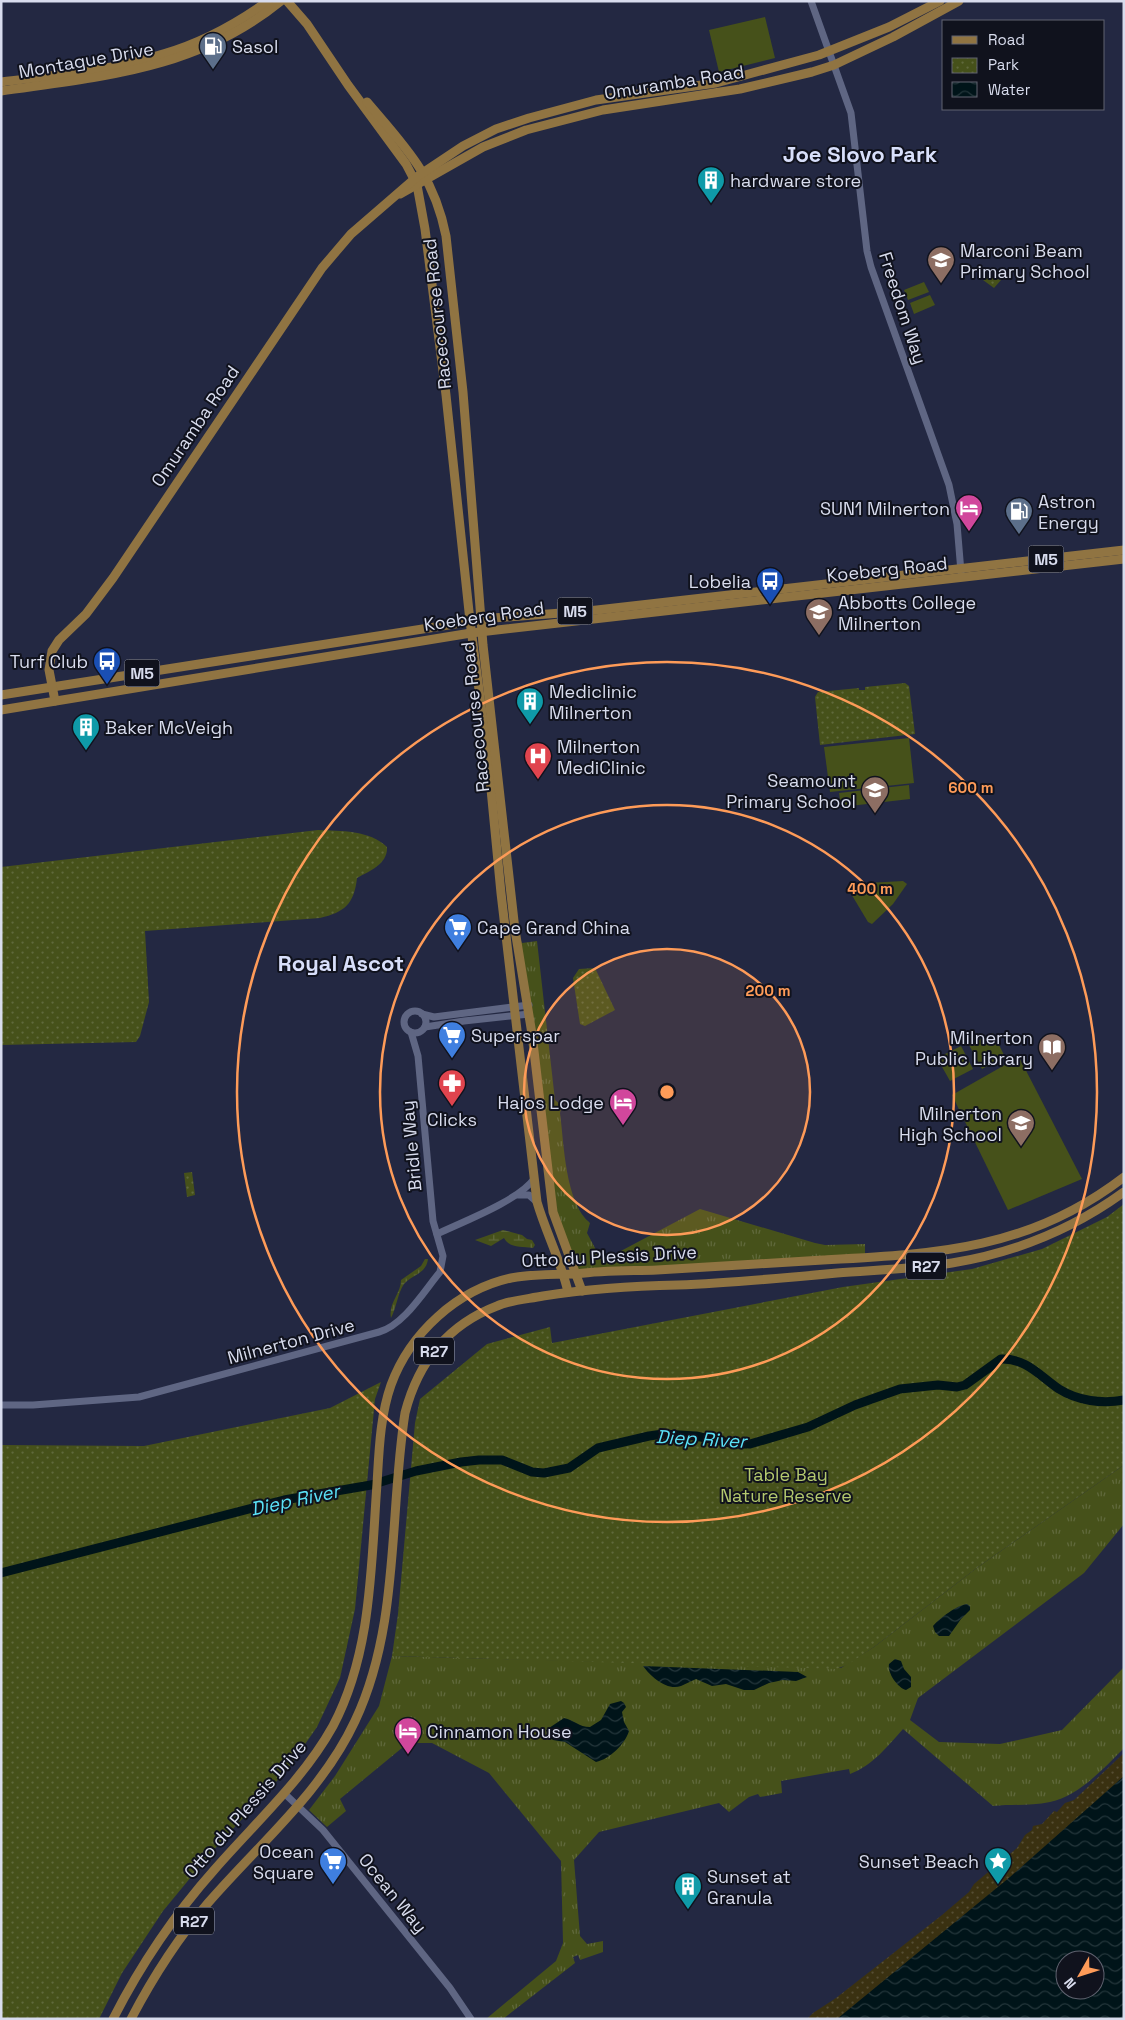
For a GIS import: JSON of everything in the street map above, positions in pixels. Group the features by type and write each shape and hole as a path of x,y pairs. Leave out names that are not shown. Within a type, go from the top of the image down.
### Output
{"main road":[{"name":"Montague Drive","path":"1,82 110,67 163,54 216,33 247,16 268,1"},
{"name":"Montague Drive","path":"1,91 112,76 175,60 209,46 239,30 281,1"},
{"name":"Racecourse Road","path":"287,1 307,24 416,182 425,229 446,394 471,633 488,758 537,1202 564,1274 568,1292"},
{"name":"Omuramba Road","path":"55,701 49,661 55,644 83,617 109,583 317,274 351,234 395,196 479,137 529,118 596,100 716,83 828,52 889,27 940,1"},
{"name":"Omuramba Road","path":"426,175 486,146 543,124 603,110 740,89 834,65 920,23 959,1"},
{"name":"Racecourse Road","path":"326,51 426,175 442,215 462,386 482,632 515,930 529,1010 553,1212 582,1291"},
{"name":"Koeberg Road","path":"1,710 471,633 960,573 1124,550"},
{"name":"Koeberg Road","path":"1,696 533,613 588,610 960,573 1124,559"},
{"name":"Otto du Plessis Drive","path":"113,2019 147,1958 182,1908 284,1793 320,1747 347,1696 362,1640 371,1562 379,1452 385,1409 391,1385 406,1354 430,1324 451,1306 486,1286 511,1278 532,1275 882,1257 956,1250 1000,1240 1045,1224 1093,1198 1124,1178"},
{"name":"Otto du Plessis Drive","path":"131,2019 160,1969 195,1919 313,1787 338,1752 363,1703 378,1654 383,1628 404,1413 410,1393 428,1357 442,1341 476,1316 495,1306 568,1292 726,1283 921,1266 966,1260 1013,1248 1046,1236 1078,1221 1124,1192"},
{"path":"532,1275 552,1266 555,1262 556,1254"}],"street":[{"name":"Freedom Way","path":"811,1 851,112 859,187 871,267 949,485 960,573"},
{"path":"515,1011 424,1028 418,1033 411,1032 405,1026 406,1017 414,1012 434,1017 515,1011 529,1010"},
{"path":"422,1014 426,1020 424,1028"},
{"name":"Bridle Way","path":"418,1056 424,1028"},
{"name":"Bridle Way","path":"411,1032 418,1056 433,1221 436,1234"},
{"path":"436,1234 513,1197 529,1186 534,1179"},
{"path":"513,1197 526,1194 537,1202"},
{"name":"Milnerton Drive","path":"1,1405 33,1405 139,1397 390,1329 440,1272 443,1256 436,1234"},
{"name":"Ocean Way","path":"284,1793 332,1841 450,1988 470,2019"}],"green space":[{"path":"765,17 775,58 719,72 709,30"},
{"path":"985,275 1001,280 994,288 983,280"},
{"path":"924,282 929,292 908,300 904,290"},
{"path":"930,295 935,305 914,314 910,303"},
{"path":"905,683 909,686 915,734 820,745 815,697 818,692 859,688 859,690 865,690 865,687"},
{"path":"909,738 914,783 830,792 824,747"},
{"path":"909,785 910,799 884,802 882,788"},
{"path":"865,790 867,804 841,807 839,793"},
{"path":"318,830 363,834 380,841 387,847 385,858 372,870 357,878 351,900 342,910 320,918 145,931 149,1002 140,1036 136,1042 1,1045 1,867"},
{"path":"903,881 907,884 893,904 872,924 868,922 847,887 849,884"},
{"path":"515,930 522,943 537,941 555,1100 562,1106 560,1113 567,1172 575,1202 590,1223 587,1233 602,1261 700,1209 815,1243 825,1245 865,1244 865,1258 577,1274 561,1237"},
{"path":"595,968 615,1010 585,1026 580,1024 573,978 579,969"},
{"path":"993,1033 1005,1057 982,1069 969,1045"},
{"path":"961,1046 973,1069 950,1081 937,1058"},
{"name":"Milnerton High School","path":"1019,1057 1082,1179 1008,1210 952,1095"},
{"path":"192,1172 195,1195 187,1197 184,1173"},
{"name":"Table Bay Nature Reserve","path":"1124,1204 1124,1465 978,1567 874,1647 847,1665 836,1669 392,1656 398,1614 415,1423 420,1399 487,1344 550,1327 552,1343 843,1287 972,1269 1042,1249 1107,1217"},
{"path":"503,1230 522,1235 532,1240 535,1245 533,1248 517,1246 510,1244 504,1238 491,1246 475,1240"},
{"path":"425,1259 428,1259 425,1268 402,1287 391,1318 391,1308 401,1280 421,1266"},
{"path":"381,1382 375,1399 355,1609 340,1678 317,1727 287,1770 210,1854 163,1911 122,1973 99,2019 1,2019 1,1445 144,1446 330,1408"},
{"path":"1124,1465 1124,1524 1084,1573 918,1698 910,1720 939,1742 1000,1744 1062,1730 1124,1667 1124,1748 1081,1788 1061,1799 1036,1804 993,1806 903,1729 872,1761 850,1774 849,1769 781,1781 782,1793 760,1797 758,1794 749,1797 729,1812 719,1803 599,1832 574,1860 580,1936 587,1944 603,1941 603,1952 580,1960 578,1955 573,1957 575,1963 503,2019 486,2019 556,1961 563,1943 561,1861 489,1773 432,1743 408,1743 340,1799 346,1811 327,1827 309,1810 335,1776 379,1706 392,1656 841,1668 874,1647 978,1567"}],"sand":[{"name":"Sunset Beach","path":"1124,1753 1124,1797 863,2019 807,2019 942,1915 969,1892 974,1884 1017,1848 1025,1835 1032,1830 1033,1826 1042,1824 1054,1811 1057,1812 1065,1803 1074,1800"}],"water":[{"path":"967,1604 970,1606 970,1610 949,1636 939,1636 935,1632 933,1626 940,1619 954,1609"},
{"path":"895,1659 901,1661 904,1669 911,1677 911,1687 906,1690 891,1676 889,1664"},
{"path":"643,1666 798,1672 807,1677 796,1681 783,1680 769,1683 754,1690 744,1690 726,1684 712,1686 696,1679 681,1686 670,1687 660,1682"},
{"path":"621,1701 626,1707 622,1712 624,1722 629,1731 624,1741 606,1758 596,1762 565,1742 553,1740 548,1736 546,1730 564,1718 590,1727 601,1720 610,1704"},
{"path":"1124,1776 1124,2019 837,2019 1010,1877"}],"waterway":[{"name":"Diep River","path":"1,1573 284,1500 371,1485 416,1471 461,1462 502,1460 532,1472 544,1473 569,1468 598,1448 663,1434 696,1436 735,1444 750,1444 808,1427 855,1405 900,1389 938,1385 957,1387 965,1385 1001,1359 1018,1361 1059,1389 1082,1399 1107,1402 1124,1400"}],"place":[{"name":"Sasol","path":"213,70"},
{"name":"hardware store","path":"711,204"},
{"name":"Marconi Beam Primary School","path":"941,284"},
{"name":"SUN1 Milnerton","path":"969,532"},
{"name":"Astron Energy","path":"1019,535"},
{"name":"Lobelia","path":"770,605"},
{"name":"Abbotts College Milnerton","path":"819,636"},
{"name":"Turf Club","path":"107,685"},
{"name":"Mediclinic Milnerton","path":"530,725"},
{"name":"Baker McVeigh","path":"86,751"},
{"name":"Milnerton MediClinic","path":"538,780"},
{"name":"Seamount Primary School","path":"875,814"},
{"name":"Cape Grand China","path":"458,951"},
{"name":"Superspar","path":"452,1059"},
{"name":"Milnerton Public Library","path":"1052,1071"},
{"name":"Clicks","path":"452,1107"},
{"name":"Hajos Lodge","path":"623,1126"},
{"name":"Milnerton High School","path":"1021,1147"},
{"name":"Cinnamon House","path":"408,1755"},
{"name":"Ocean Square","path":"333,1885"},
{"name":"Sunset Beach","path":"998,1885"},
{"name":"Sunset at Granula","path":"688,1910"}],"district":[{"name":"Joe Slovo Park","path":"860,154"},
{"name":"Royal Ascot","path":"341,963"}]}
